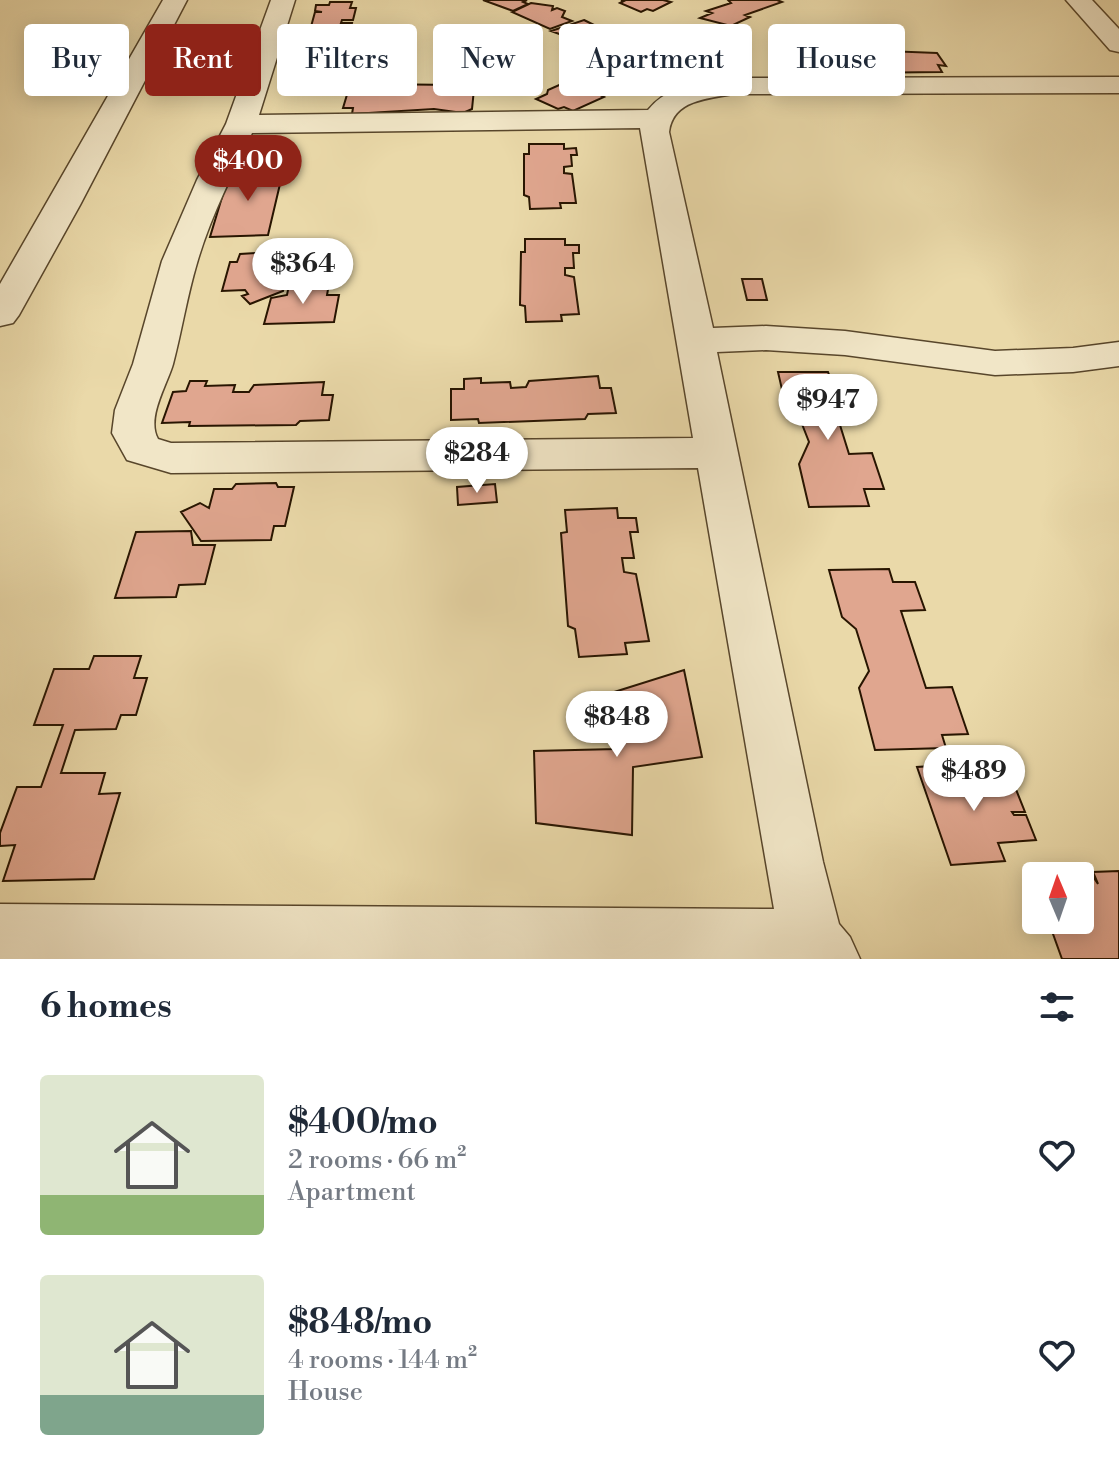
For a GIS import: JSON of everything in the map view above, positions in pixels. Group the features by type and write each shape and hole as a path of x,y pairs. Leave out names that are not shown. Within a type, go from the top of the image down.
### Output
{"street":[{"path":"0,315 64,205 175,0"},
{"path":"283,0 241,124 180,261 153,364 136,410 133,433 142,450 171,458 716,453"},
{"path":"1078,0 1119,44"},
{"path":"0,935 820,950 793,862 696,341 661,174 654,132 656,119 668,104 689,93 733,86 1119,85"},
{"path":"241,124 656,119"},
{"path":"696,341 766,338 845,343 995,363 1073,360 1119,354"}],"building":[{"path":"483,0 527,0 523,2 528,4 513,11"},
{"path":"621,0 671,2 653,11 647,9 641,12 620,3 624,1"},
{"path":"728,0 782,2 745,15 750,17 735,24 700,18 712,13 706,11 731,3"},
{"path":"330,2 352,2 350,8 356,8 353,20 342,20 341,23 352,24 312,24 315,12 322,12 315,11 316,5 329,5"},
{"path":"531,3 553,6 552,10 565,11 562,17 572,21 550,29 512,12"},
{"path":"905,52 937,53 946,66 938,65 942,72 905,72"},
{"path":"417,85 433,85 433,96 473,96 472,109 463,113 434,109 352,114 353,108 343,108 347,96 417,96"},
{"path":"559,85 559,96 604,97 573,111 564,107 558,109 536,99 547,94 548,90"},
{"path":"529,144 564,144 564,149 576,148 577,155 571,155 572,166 564,167 564,173 572,174 576,203 560,203 561,208 530,209 529,197 524,195 524,154 529,154"},
{"path":"284,167 268,235 210,237 229,174 241,174 243,168"},
{"path":"525,239 565,239 565,245 579,245 579,253 573,253 574,268 565,268 565,275 574,277 579,314 561,315 562,321 526,322 525,306 520,305 521,252 525,252"},
{"path":"275,252 273,259 290,259 283,291 250,304 242,296 248,294 245,290 222,291 230,262 237,262 240,254"},
{"path":"742,279 762,279 767,300 747,300"},
{"path":"329,284 327,295 339,295 334,322 264,324 271,298 287,295 289,285"},
{"path":"778,372 828,372 832,383 847,383 855,409 835,409 849,454 872,453 884,489 864,489 869,506 809,507 799,464 809,442 800,419 786,407"},
{"path":"598,376 600,388 611,388 616,413 588,414 585,419 479,423 478,419 451,420 451,389 464,389 464,379 481,378 481,383 510,382 511,388 526,387 529,381"},
{"path":"190,381 207,381 205,386 235,385 233,392 249,392 254,385 324,382 322,395 333,395 329,420 300,421 296,425 189,426 190,422 162,423 173,392 186,391"},
{"path":"276,483 278,487 294,487 285,526 274,526 271,540 201,541 181,512 200,503 209,508 214,489 232,489 236,484"},
{"path":"495,484 497,502 458,505 457,487"},
{"path":"617,508 618,518 636,518 638,532 630,532 634,558 622,558 624,572 636,574 649,641 625,643 627,654 579,657 575,629 568,626 561,533 567,532 565,510"},
{"path":"191,531 193,545 215,545 205,584 179,585 176,597 115,598 136,532"},
{"path":"889,569 893,582 915,582 925,610 901,611 926,688 952,687 968,734 942,735 946,748 875,750 859,688 869,671 856,629 842,617 829,570"},
{"path":"94,656 141,656 134,678 147,678 136,715 121,715 116,729 75,730 61,773 105,773 99,794 120,793 94,879 3,881 15,845 0,846 0,833 17,787 41,787 63,725 34,725 54,669 89,669"},
{"path":"684,670 702,757 633,767 632,835 536,823 534,751 616,749 611,693"},
{"path":"981,763 990,784 1013,782 1025,812 1012,812 1014,815 1026,815 1036,840 998,843 1005,861 951,865 917,767"},
{"path":"1119,871 1119,959 1062,959 1053,934 1094,934 1094,878 1098,884 1094,872"}]}
